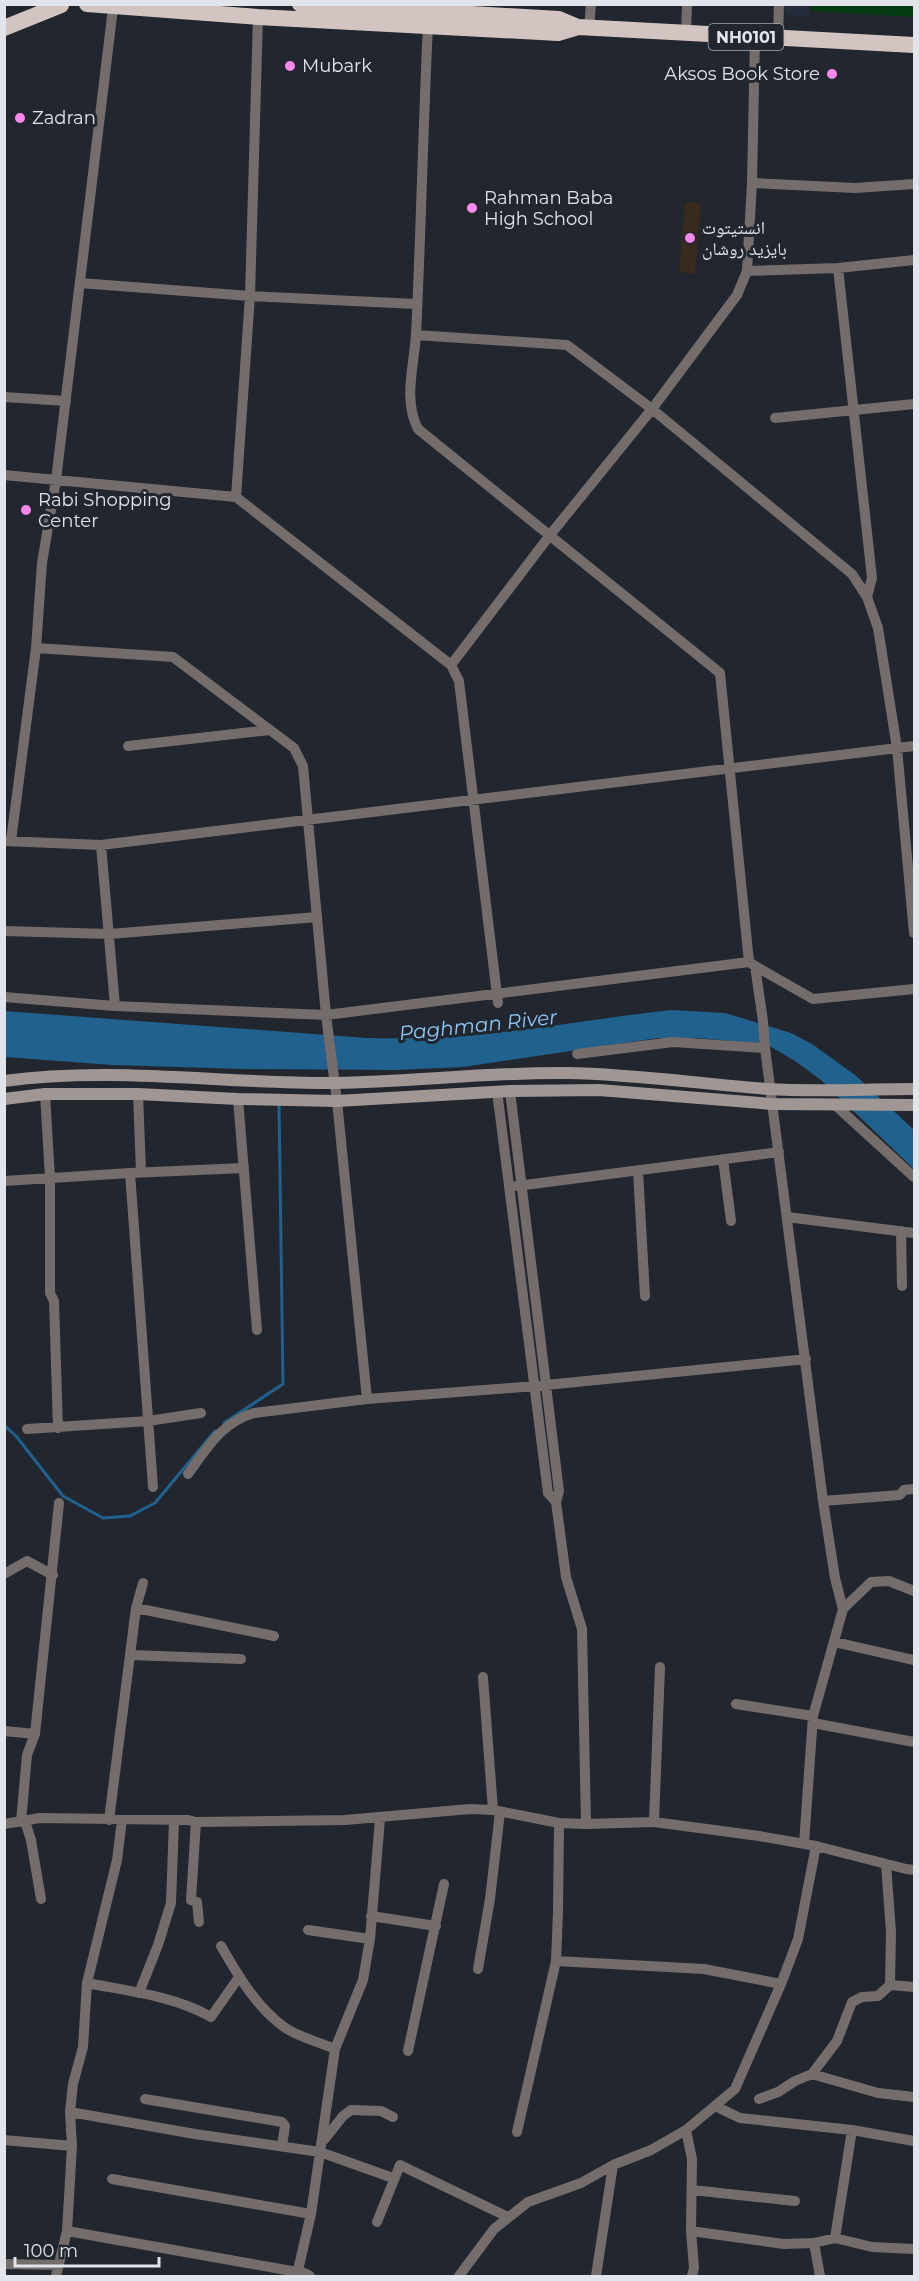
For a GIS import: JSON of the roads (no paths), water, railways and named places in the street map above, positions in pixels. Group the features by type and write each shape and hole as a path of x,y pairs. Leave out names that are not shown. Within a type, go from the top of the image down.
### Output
{"highway":[{"path":"56,4 61,4"},
{"path":"4,28 61,4"},
{"name":"NH0101","path":"87,4 113,8 258,17 428,14"},
{"name":"NH0101","path":"300,4 428,14 559,19 584,28 915,45"}],"main road":[{"path":"4,1081 48,1075 135,1074 234,1081 334,1083 512,1073 570,1073 770,1089 915,1089"},
{"path":"4,1099 45,1094 138,1094 337,1101 504,1091 599,1090 772,1104 915,1105"}],"street":[{"path":"584,28 591,4"},
{"path":"686,33 687,4"},
{"path":"778,38 779,4"},
{"path":"113,8 56,480 42,563 36,648 8,841 101,845 915,746"},
{"path":"428,14 416,335 410,400 412,417 418,429 720,673 728,770 752,964 763,1021 823,1501 835,1578 843,1609 813,1719 804,1844"},
{"path":"236,497 250,296 258,17"},
{"path":"451,665 550,535 652,409 737,295 747,271 752,183 755,37"},
{"path":"752,183 855,188 915,184"},
{"path":"747,271 838,268 915,260"},
{"path":"838,268 872,578 867,597"},
{"path":"80,283 250,296 416,304"},
{"path":"416,335 567,345 652,409 852,574 867,597 878,628 897,748 915,933"},
{"path":"4,397 66,401"},
{"path":"775,418 915,404"},
{"path":"4,475 236,497 451,665 459,681 475,798 497,997"},
{"path":"36,648 173,657 294,748 303,766 326,1015 337,1101 367,1399"},
{"path":"128,746 270,730"},
{"path":"101,845 115,1006"},
{"path":"4,931 110,934 317,917"},
{"path":"4,997 115,1006 326,1015 497,997 752,964 813,999 915,989"},
{"path":"577,1054 673,1042 765,1047"},
{"path":"504,1091 523,1186 548,1385 559,1491 556,1502 566,1577 582,1629 586,1824"},
{"path":"504,1091 510,1187 548,1493 556,1502"},
{"path":"45,1094 50,1178 50,1293 54,1301 58,1428"},
{"path":"138,1094 136,1172 153,1487"},
{"path":"238,1099 257,1330"},
{"path":"834,1104 915,1177"},
{"path":"510,1187 779,1152"},
{"path":"723,1159 731,1221"},
{"path":"4,1181 136,1172 244,1168"},
{"path":"638,1171 645,1296"},
{"path":"786,1217 915,1233"},
{"path":"901,1231 902,1286"},
{"path":"188,1474 213,1438 240,1417 254,1413 367,1399 548,1385 806,1359"},
{"path":"27,1429 148,1422 201,1413"},
{"path":"823,1501 900,1495 904,1490 915,1489"},
{"path":"41,1899 31,1840 23,1821 27,1755 35,1734 59,1503"},
{"path":"4,1574 27,1561 53,1575"},
{"path":"843,1609 871,1582 888,1581 915,1591"},
{"path":"109,1820 136,1608 143,1582"},
{"path":"136,1608 273,1636"},
{"path":"835,1642 915,1660"},
{"path":"130,1656 241,1659"},
{"path":"654,1822 660,1667"},
{"path":"478,1969 490,1899 497,1811 483,1677"},
{"path":"736,1704 915,1742"},
{"path":"4,1731 35,1734"},
{"path":"4,1824 40,1818 196,1822 380,1819 470,1809 497,1811 559,1823 654,1822 816,1846 915,1870"},
{"path":"294,2273 311,2214 335,2049 363,1980 370,1939 380,1819"},
{"path":"56,2277 67,2231 72,2146 70,2112 73,2084 83,2047 87,1983 117,1860 122,1820"},
{"path":"139,1993 171,1903 174,1821"},
{"path":"196,1822 191,1900 197,1902 199,1922"},
{"path":"517,2132 556,1961 559,1823"},
{"path":"459,2277 495,2229 528,2202 581,2183 613,2165 651,2150 686,2130 735,2090 798,1939 816,1846"},
{"path":"759,2099 812,2074 837,2041 852,2002 861,1997 878,1996 890,1985 891,1932 886,1864"},
{"path":"408,2050 444,1884"},
{"path":"371,1916 436,1926"},
{"path":"308,1930 370,1939"},
{"path":"221,1946 239,1977 259,2003 284,2027 335,2049"},
{"path":"556,1961 704,1969 781,1984"},
{"path":"87,1983 193,2007 211,2017 239,1977"},
{"path":"890,1985 915,1987"},
{"path":"812,2074 878,2093 915,2097"},
{"path":"146,2099 282,2122 285,2126 282,2146"},
{"path":"715,2106 740,2118 852,2130 915,2141"},
{"path":"321,2147 332,2129 351,2110 381,2111 393,2117"},
{"path":"70,2112 195,2134 282,2146 321,2147 393,2178"},
{"path":"686,2130 692,2159 691,2231 694,2268 692,2277"},
{"path":"835,2238 852,2130"},
{"path":"4,2140 72,2146"},
{"path":"377,2222 400,2165 508,2217"},
{"path":"596,2277 613,2165"},
{"path":"112,2179 311,2214"},
{"path":"692,2190 795,2201"},
{"path":"67,2231 309,2277"},
{"path":"691,2231 784,2244 814,2243 835,2238 872,2247 915,2249"},
{"path":"814,2243 820,2277"},
{"path":"4,2264 58,2265"}],"water":[{"path":"672,1010 725,1013 791,1033 812,1044 855,1075 914,1130 914,1169 821,1080 766,1044 697,1038 658,1038 463,1067 395,1070 112,1065 5,1057 4,1011 367,1038 399,1038 479,1035"}],"waterway":[{"path":"224,1423 283,1384 279,1104"},
{"path":"4,1425 16,1436 63,1496 103,1518 130,1516 155,1503 215,1431"}],"place":[{"name":"Mubark","path":"290,66"},
{"name":"Aksos Book Store","path":"832,74"},
{"name":"Zadran","path":"20,118"},
{"name":"Rahman Baba High School","path":"472,208"},
{"name":"انستیتوت بایزید روشان","path":"690,238"},
{"name":"Rabi Shopping Center","path":"26,510"}],"water label":[{"name":"Paghman River","path":"478,1025"}]}
